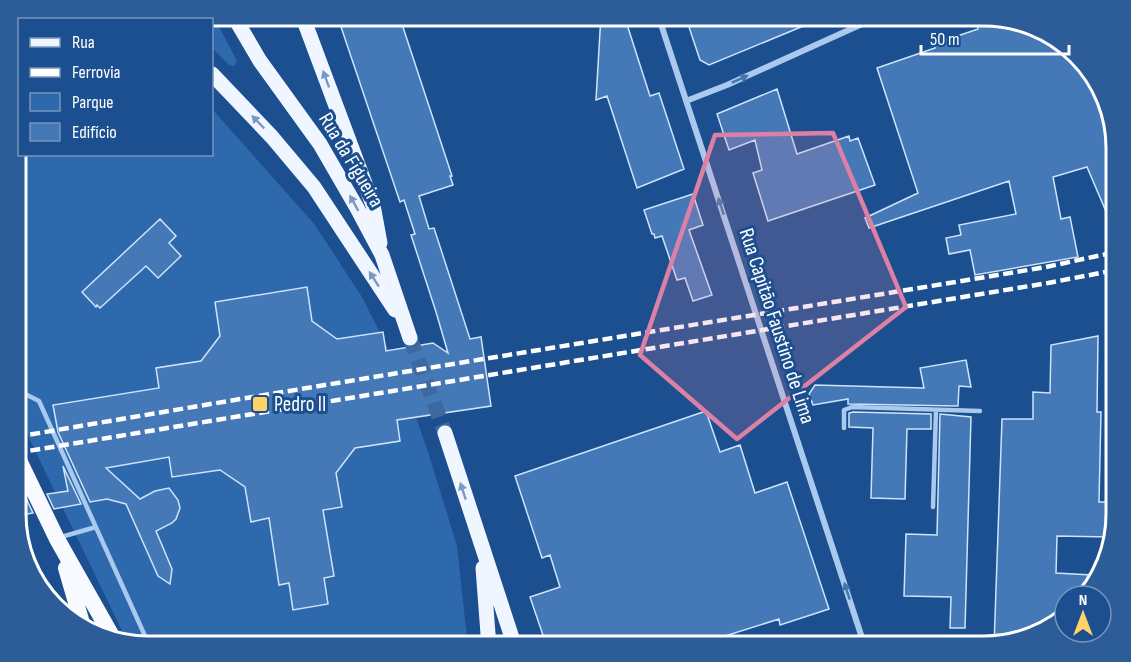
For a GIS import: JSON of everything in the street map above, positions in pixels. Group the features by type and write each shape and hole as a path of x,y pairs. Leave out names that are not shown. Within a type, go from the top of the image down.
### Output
{"highway":[{"path":"26,474 57,539 108,629"},
{"path":"57,539 80,616"}],"main road":[{"name":"Rua da Figueira","path":"213,75 272,137 314,187 408,333 381,255 320,144 260,61 239,26"},
{"path":"306,26 373,205 381,255"},
{"path":"445,434 511,636"},
{"path":"481,547 488,636"}],"street":[{"name":"Rua Capitão Faustino de Lima","path":"662,26 861,636"},
{"path":"686,101 858,26"}],"lane":[{"path":"26,394 39,401 145,636"},
{"path":"843,428 844,410 847,408 980,411"},
{"path":"933,507 936,410"},
{"path":"57,539 96,527"}],"highlighted area":[{"path":"833,133 906,307 737,439 640,355 715,135"}],"green space":[{"path":"213,26 219,26 237,61 234,66 229,65 213,49"},
{"path":"213,110 315,225 362,297 401,374 457,546 467,636 148,636 123,633 26,432 26,156 213,156"}],"building":[{"path":"341,26 403,26 453,185 419,196 429,229 434,228 470,339 481,337 491,406 397,420 400,441 355,448 336,473 342,507 323,510 334,576 324,578 328,604 293,610 289,583 279,585 269,518 251,522 245,487 220,470 172,477 169,457 106,468 140,499 155,491 169,488 178,500 180,508 176,519 156,531 172,569 170,584 158,576 126,504 107,499 90,502 58,432 53,405 159,388 156,368 201,361 220,336 215,302 307,287 312,321 337,339 383,332 386,351 433,343 448,353 411,235 415,234 404,200 400,202"},
{"path":"600,26 628,26 650,96 659,93 684,169 637,188 607,96 596,100"},
{"path":"689,26 803,26 709,65 700,60"},
{"path":"977,26 1015,30 1044,42 1070,61 1093,94 1099,108 1105,140 1105,209 1087,167 1053,177 1061,219 1070,217 1078,257 975,275 970,250 949,254 946,238 961,235 959,225 1016,214 1009,181 869,228 865,218 918,193 877,68 935,48 934,44 978,29"},
{"path":"777,89 797,154 849,136 850,141 858,138 875,185 768,221 753,173 762,170 755,140 729,150 717,114"},
{"path":"693,194 703,225 689,230 712,295 693,301 685,278 677,280 662,236 655,238 652,234 644,210"},
{"path":"160,219 176,236 169,243 181,256 158,278 146,266 100,308 97,305 96,307 82,292"},
{"path":"1098,336 1097,412 1101,412 1099,502 1105,502 1103,537 1057,536 1056,573 1089,575 1083,584 1053,584 1053,614 1051,616 1023,630 994,636 1002,419 1033,419 1033,392 1050,393 1051,345"},
{"path":"966,360 971,387 959,386 958,406 848,404 848,399 813,405 809,394 815,385 924,388 920,368"},
{"path":"706,411 720,452 740,445 755,493 787,482 829,609 780,625 779,619 725,636 543,636 530,597 560,587 550,555 542,558 515,476"},
{"path":"849,413 931,414 931,429 907,429 905,499 871,498 873,428 849,427"},
{"path":"940,414 971,417 965,628 950,628 951,597 904,596 906,534 937,535"},
{"path":"63,466 81,504 54,509 47,494 68,491"},
{"path":"26,498 33,513 26,514"}],"tunnel":[{"path":"410,338 445,433"}],"railway":[{"path":"26,435 1046,267 1105,254"},
{"path":"26,451 1105,272"}],"place":[{"name":"Pedro II","path":"260,404"}]}
